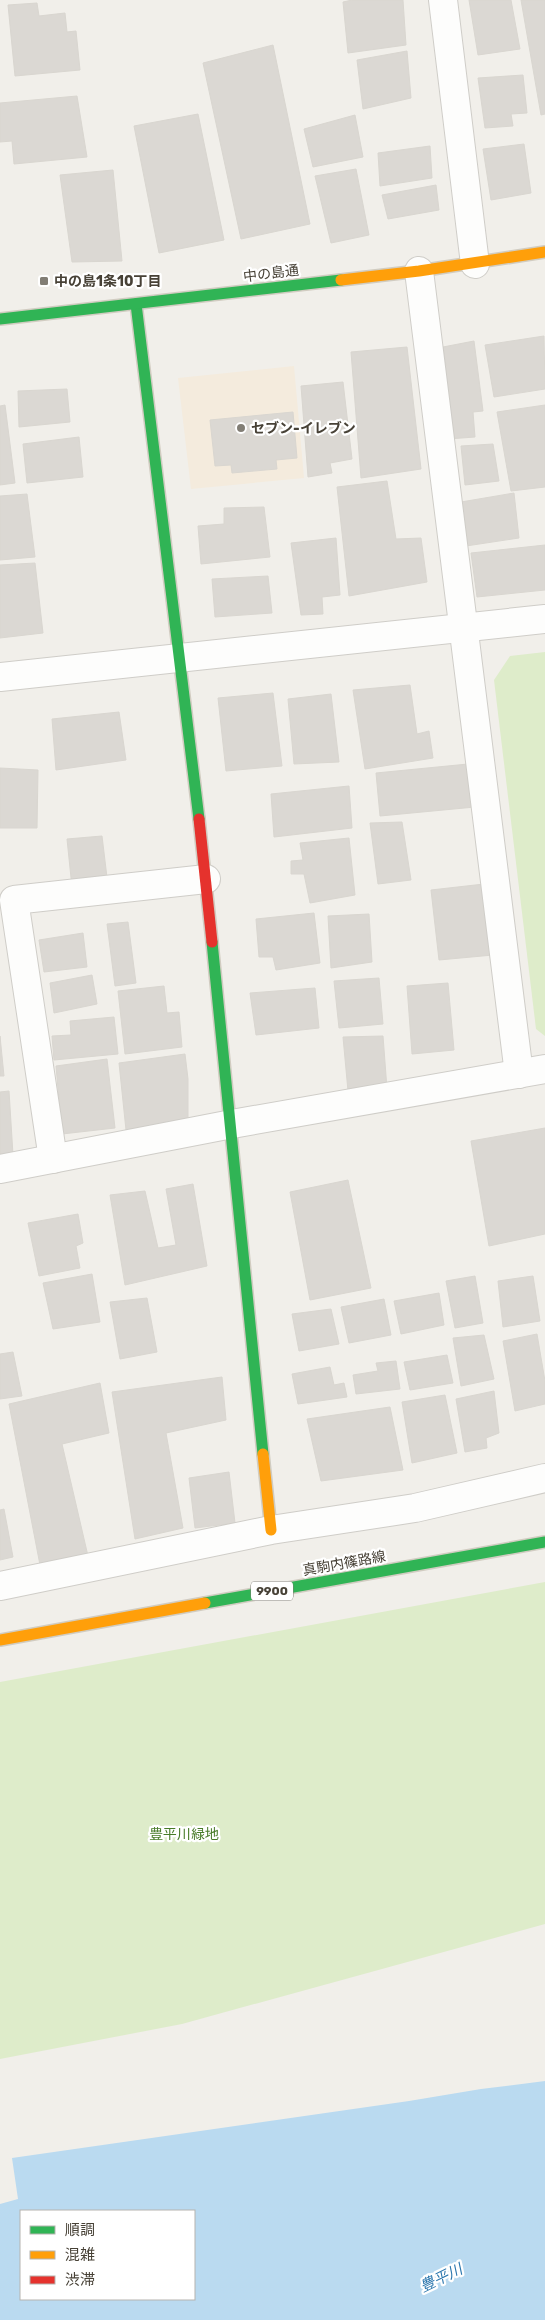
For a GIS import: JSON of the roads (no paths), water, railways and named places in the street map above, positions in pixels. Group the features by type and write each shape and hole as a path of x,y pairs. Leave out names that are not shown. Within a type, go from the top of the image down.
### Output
{"street":[{"path":"443,0 474,264"},
{"name":"中の島通","path":"0,319 419,271 545,252"},
{"path":"0,1169 232,1124 532,1071 465,628 419,271"},
{"path":"136,304 206,879 232,1124 270,1530"},
{"path":"0,677 545,619"},
{"path":"53,1159 14,900 206,879"},
{"path":"0,1586 270,1530 415,1508 545,1478"},
{"name":"真駒内篠路線","path":"0,1640 545,1542"}],"water":[{"name":"豊平川","path":"545,2081 545,2320 0,2320 0,2204 18,2199 12,2158"}],"place":[{"name":"中の島1条10丁目","path":"44,281"},
{"name":"セブン-イレブン","path":"241,428"}],"park label":[{"name":"豊平川緑地","path":"184,1834"}]}
